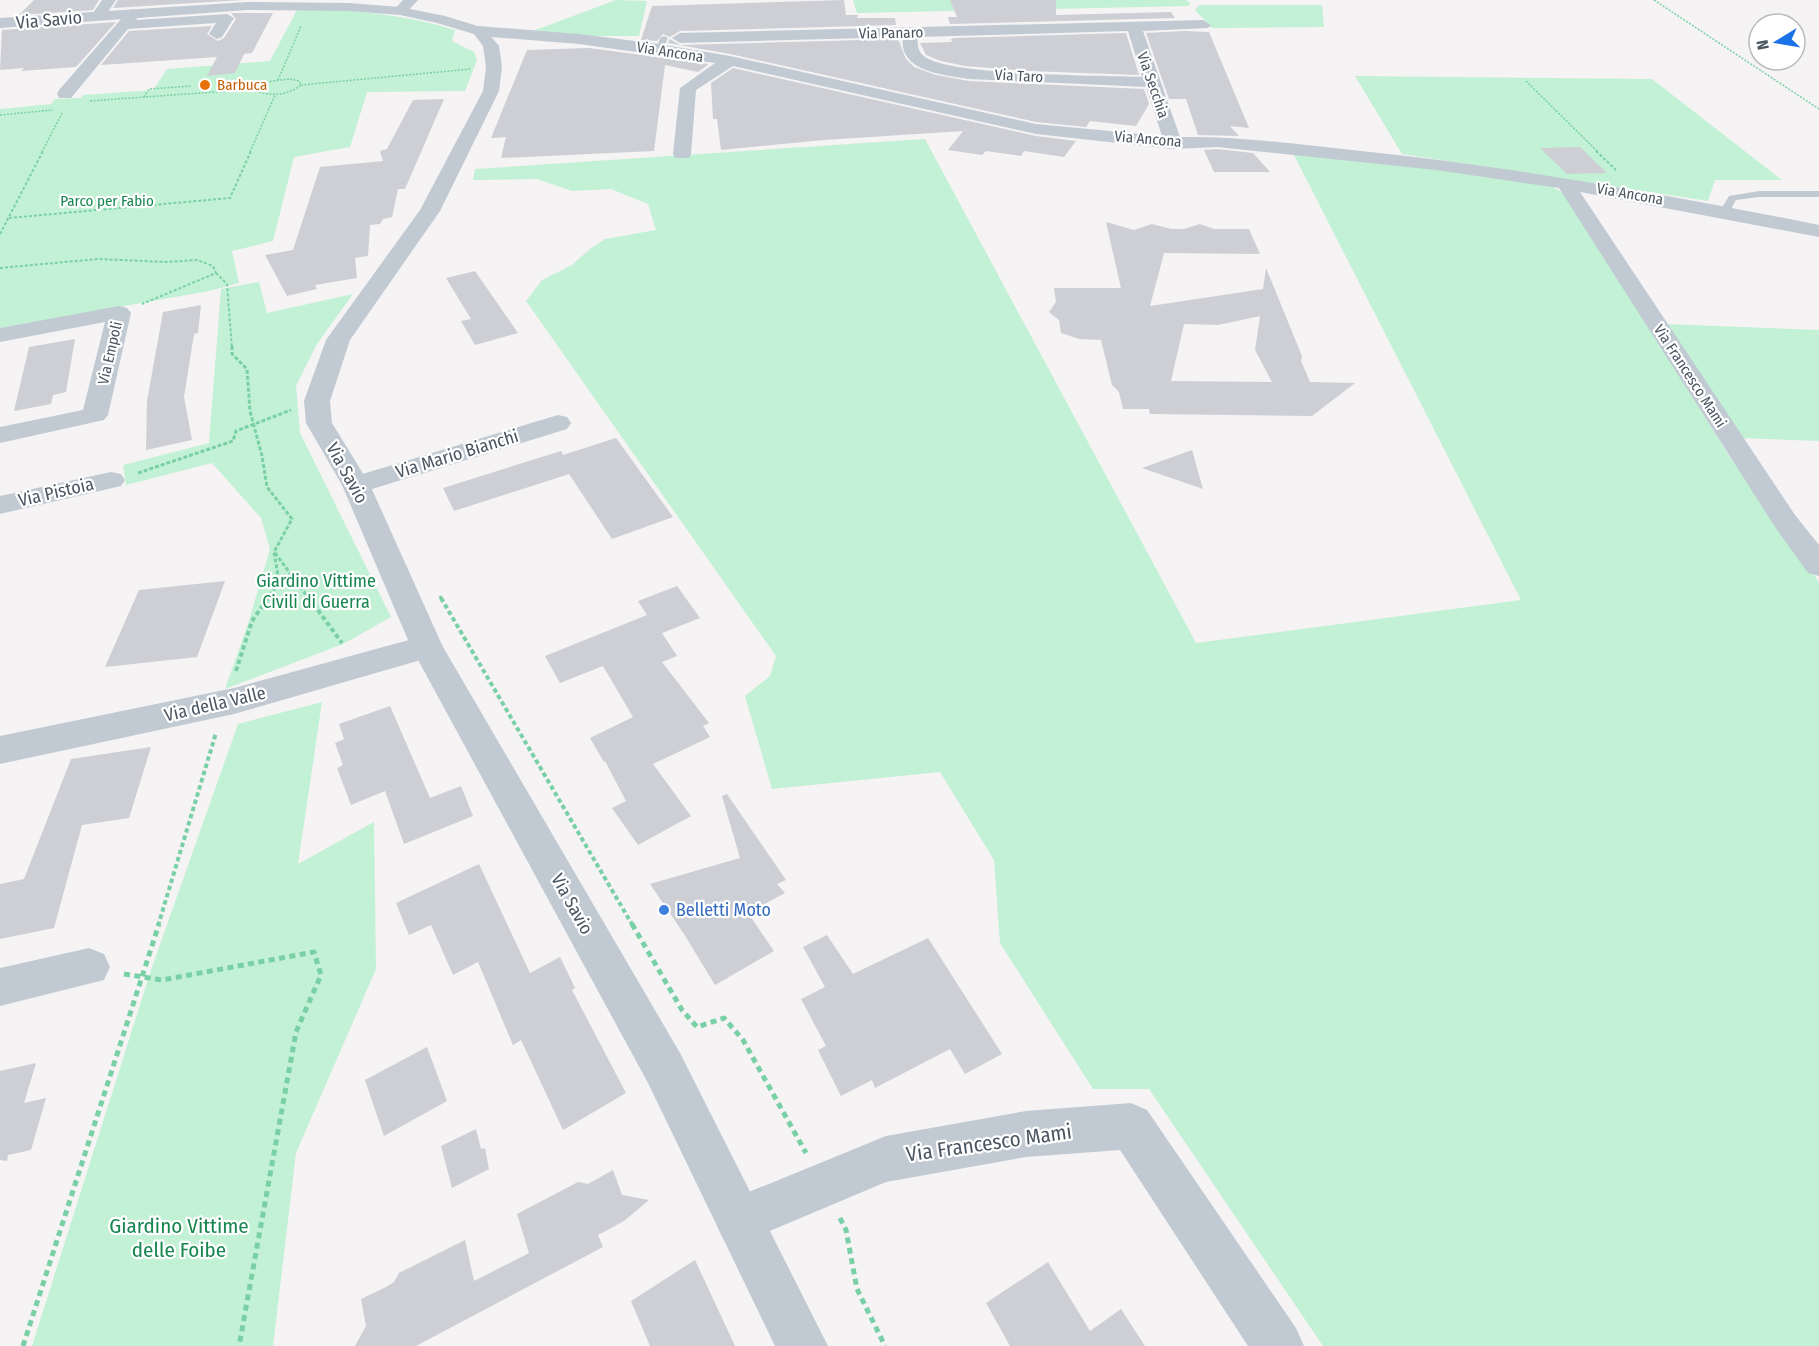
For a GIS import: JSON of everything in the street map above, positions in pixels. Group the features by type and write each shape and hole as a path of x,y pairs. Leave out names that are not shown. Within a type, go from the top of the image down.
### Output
{"street":[{"name":"Via Savio","path":"4,23 198,4 405,5 479,31"},
{"name":"Via Panaro","path":"662,44 911,32 1203,25 1189,9"},
{"path":"66,94 117,13 227,18 217,34"},
{"name":"Via Secchia","path":"1134,27 1173,143"},
{"path":"317,401 338,340 430,211 490,91 494,67 491,46 479,31"},
{"name":"Via Ancona","path":"479,31 662,44 1036,129 1173,143 1217,142 1403,160 1616,191 1819,231"},
{"name":"Via Taro","path":"911,32 910,47 916,59 940,69 969,74 1152,82"},
{"path":"682,153 688,88 730,61"},
{"name":"Via Francesco Mami","path":"1565,183 1785,521 1819,566"},
{"name":"Via Empoli","path":"0,335 119,313 95,415 0,435"},
{"name":"Via Savio","path":"317,401 319,423 356,484 427,646 664,1068 802,1346"},
{"name":"Via Mario Bianchi","path":"356,484 558,423"},
{"name":"Via Pistoia","path":"0,505 111,480"},
{"name":"Via della Valle","path":"0,750 234,701 427,646"},
{"path":"0,987 89,968"},
{"name":"Via Francesco Mami","path":"739,1220 886,1159 1026,1134 1131,1126 1278,1346"}],"lane":[{"path":"1725,211 1732,198 1759,194 1819,194"}],"path":[{"path":"1654,0 1819,109"},
{"path":"278,80 304,4"},
{"path":"256,89 259,93 276,95 296,90 301,85 494,67"},
{"path":"89,101 256,89 278,80 296,80 301,85"},
{"path":"1526,81 1625,180 1616,191"},
{"path":"144,97 148,90 191,86"},
{"path":"190,94 193,90"},
{"path":"9,218 230,198 276,95"},
{"path":"0,115 65,108 0,234"},
{"path":"0,268 98,259 166,262 197,260 213,266 216,273 227,284 226,309 231,322 232,354 247,369 250,411 262,456 267,487 292,519 274,552 279,582 252,621 242,656 232,679"},
{"path":"119,313 216,273"},
{"path":"150,469 233,441 236,432 317,401"},
{"path":"274,552 343,644"},
{"path":"435,586 682,1010 697,1027 724,1018 743,1040 846,1230 857,1289 885,1346"},
{"path":"23,1346 143,977 217,729"},
{"path":"89,968 162,980 314,952 321,975 296,1032 239,1346"}],"green space":[{"path":"616,0 647,1 639,36 574,36 533,31"},
{"path":"853,0 1186,0 1190,3 1189,6 857,13"},
{"path":"1199,5 1322,5 1324,27 1212,28 1195,10"},
{"name":"Parco per Fabio","path":"298,8 377,14 416,20 455,30 452,41 474,52 477,60 465,91 367,92 350,147 294,157 273,241 232,251 239,283 209,291 0,328 0,109 51,104 55,99 81,98 83,95 153,90 167,69 270,61"},
{"path":"1355,76 1652,79 1782,180 1715,180 1708,201 1402,154"},
{"path":"925,139 1196,643 1521,600 1293,153 1326,155 1548,184 1566,195 1728,454 1819,582 1819,1346 1323,1346 1149,1089 1093,1089 1000,943 994,860 940,772 772,789 745,696 770,676 776,656 526,301 542,280 572,265 605,239 656,230 648,204 611,189 572,191 537,179 473,180 475,169"},
{"name":"Giardino Vittime Civili di Guerra","path":"259,282 267,313 353,294 317,344 296,386 300,433 391,617 343,644 225,689 248,624 270,549 261,518 212,463 126,485 123,465 209,443 221,289"},
{"path":"1666,324 1819,330 1819,441 1738,438"},
{"name":"Giardino Vittime delle Foibe","path":"322,702 298,864 374,822 376,969 296,1153 273,1346 32,1346 151,970 238,724"}],"building":[{"path":"34,0 99,0 93,10 19,15"},
{"path":"118,0 243,0 113,8"},
{"path":"844,0 846,15 858,15 857,18 895,18 896,25 680,31 670,37 663,34 657,41 641,40 652,6"},
{"path":"950,0 1056,0 1056,15 1171,12 1175,18 950,24 948,17 957,17"},
{"path":"231,13 273,13 252,53 244,54 235,73 207,76 217,57 101,65 129,31 212,26 207,34 218,41 224,38 236,19"},
{"path":"116,22 76,67 21,71 24,68 0,70 2,30"},
{"path":"1209,32 1249,128 1230,126 1239,136 1198,135 1186,99 1169,99 1146,33"},
{"path":"1126,33 1139,75 965,66 926,55 920,43 952,42 951,39 954,38"},
{"path":"670,39 680,45 898,39 906,59 914,67 936,75 969,81 1144,89 1149,104 1136,126 1090,121 1086,127 1036,122 730,54 668,43"},
{"path":"589,48 709,64 698,72 665,65 654,151 501,158 506,137 491,138 527,50"},
{"path":"733,68 1036,136 1076,141 1064,157 1024,151 1021,156 986,151 982,155 948,150 963,131 824,140 721,150 717,119 713,119 711,83"},
{"path":"444,99 405,189 398,189 392,217 383,219 380,224 370,225 368,256 355,258 357,278 315,285 317,289 287,296 265,255 293,250 320,167 383,161 380,151 387,149 413,100"},
{"path":"1580,147 1607,173 1567,174 1540,148"},
{"path":"1204,150 1253,153 1270,172 1214,172"},
{"path":"1106,222 1134,230 1152,224 1171,229 1184,229 1200,224 1214,229 1249,229 1260,254 1164,253 1150,306 1263,289 1266,268 1302,356 1301,361 1310,382 1355,383 1312,416 1150,414 1149,409 1123,409 1119,392 1112,385 1101,340 1079,339 1061,333 1059,320 1049,312 1056,302 1054,288 1121,288","holes":["1260,316 1255,350 1272,382 1171,381 1184,324 1218,325"]},
{"path":"475,271 518,333 475,345 461,321 471,319 446,278"},
{"path":"201,305 198,333 194,334 184,397 192,440 146,450 147,401 163,312"},
{"path":"75,339 66,392 53,395 51,404 14,411 29,347"},
{"path":"616,438 673,517 612,539 569,474 454,511 443,488 561,451 563,455"},
{"path":"1192,450 1203,489 1142,468"},
{"path":"225,581 197,657 105,667 139,590"},
{"path":"677,586 700,618 662,633 677,656 662,662 709,723 703,726 710,737 653,764 691,816 638,845 612,808 626,801 590,738 633,717 603,666 560,683 545,656 647,615 638,601"},
{"path":"390,706 430,798 461,786 473,816 404,844 385,791 351,805 337,768 343,765 335,743 344,739 339,724"},
{"path":"151,747 129,818 82,825 54,928 0,939 0,884 24,879 71,759"},
{"path":"727,794 786,880 777,884 785,893 748,913 774,951 715,985 650,884 740,858 722,796"},
{"path":"479,864 530,973 560,957 575,988 572,990 626,1093 563,1130 521,1040 513,1045 478,962 453,975 431,925 409,935 396,903"},
{"path":"827,935 853,974 928,938 1002,1054 965,1074 950,1049 875,1088 872,1080 841,1096 818,1050 826,1046 801,999 825,987 803,947"},
{"path":"427,1047 447,1101 384,1136 365,1080"},
{"path":"36,1063 24,1103 46,1098 31,1150 8,1155 7,1161 0,1160 0,1071"},
{"path":"476,1129 481,1149 485,1148 489,1169 452,1188 441,1146"},
{"path":"613,1170 622,1195 649,1200 624,1221 598,1235 603,1247 416,1346 355,1346 366,1326 361,1299 394,1282 399,1273 465,1240 474,1281 529,1253 517,1214 578,1182 588,1184"},
{"path":"695,1260 735,1346 650,1346 631,1301"},
{"path":"1048,1262 1090,1331 1121,1309 1145,1346 1010,1346 986,1303"}],"place":[{"name":"Barbuca","path":"205,85"},
{"name":"Belletti Moto","path":"664,910"}]}
